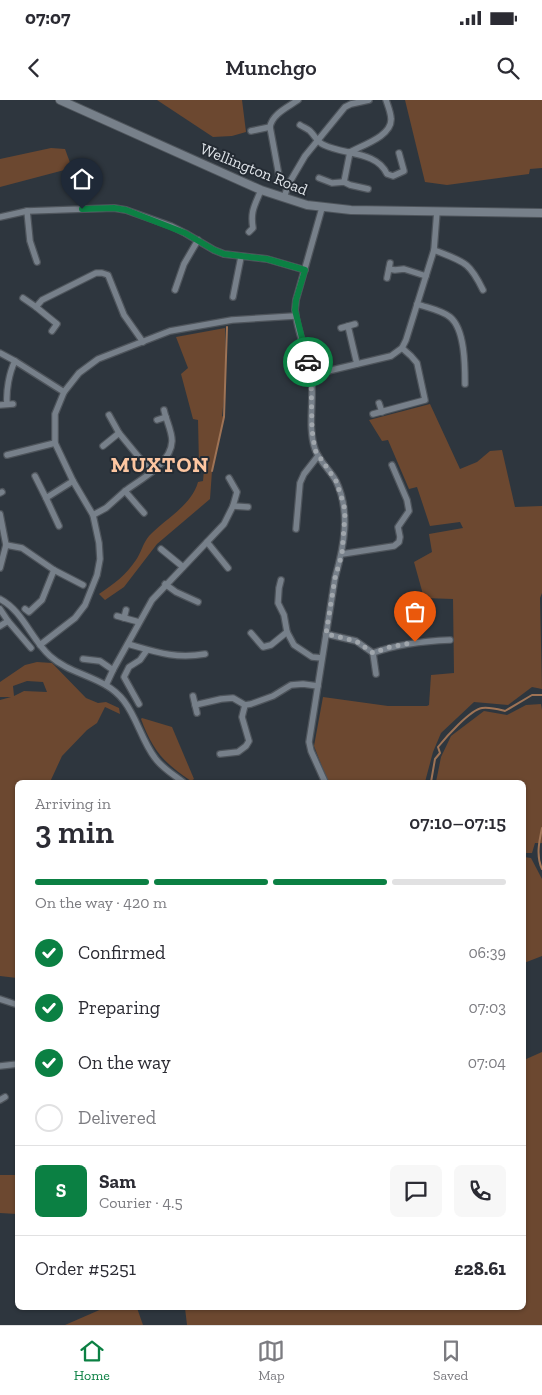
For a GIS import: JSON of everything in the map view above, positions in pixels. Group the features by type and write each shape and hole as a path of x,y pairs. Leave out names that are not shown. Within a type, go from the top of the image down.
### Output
{"street":[{"name":"Wellington Road","path":"60,100 261,190 322,208 541,215"},
{"path":"288,185 280,181 270,123 275,116 298,100"},
{"path":"284,198 288,185 305,156 345,107 370,100"},
{"path":"350,152 389,129 391,120 386,100"},
{"path":"300,125 310,131 317,142 376,161 384,166 387,174 393,176 404,171 399,153"},
{"path":"251,131 270,127"},
{"path":"344,182 350,152"},
{"path":"319,178 332,183 344,182 350,186 368,189"},
{"path":"254,230 251,216 261,190"},
{"path":"0,217 27,210 114,208 126,210 171,226 224,254 282,262 305,270"},
{"path":"322,208 296,300 295,316 311,375 312,430 315,450 336,481 345,514 342,554 335,578 309,742 324,780"},
{"path":"27,210 30,241 38,262"},
{"path":"311,375 391,356 402,348 434,250 437,211"},
{"path":"175,290 184,264 198,240"},
{"path":"434,250 461,261 470,267 481,287 487,282"},
{"path":"233,297 241,257"},
{"path":"387,278 389,266 395,270 404,268 426,276"},
{"path":"36,307 42,300 96,273 102,273 108,276 124,315 143,342"},
{"path":"23,298 57,324 52,331"},
{"path":"417,304 444,314 456,324 460,333 468,377 466,384"},
{"path":"40,645 75,618 85,604 94,584 100,560 99,543 93,515 73,482 55,443 56,414 64,392 79,373 98,359 170,332 198,325 232,320 295,316"},
{"path":"355,324 344,327 357,364"},
{"path":"374,414 425,400 417,363 402,348"},
{"path":"0,354 64,392"},
{"path":"0,405 10,404 7,397 12,367 15,362"},
{"path":"379,403 382,412"},
{"path":"93,515 106,508 162,463 172,441 164,410"},
{"path":"109,415 119,433 151,472"},
{"path":"157,420 166,417"},
{"path":"103,446 119,433"},
{"path":"7,455 55,443"},
{"path":"296,529 300,483 304,474 318,456"},
{"path":"342,554 394,546 399,542 398,527 409,511 407,500 392,465"},
{"path":"106,684 152,600 182,566 224,524 233,506 237,492 230,478"},
{"path":"34,479 46,498 59,526"},
{"path":"46,498 73,482"},
{"path":"125,491 144,513"},
{"path":"233,506 248,507"},
{"path":"0,514 6,545 0,568"},
{"path":"207,542 228,568"},
{"path":"6,545 22,548 54,570 83,584"},
{"path":"161,549 182,566"},
{"path":"29,613 42,600 54,570"},
{"path":"281,580 278,603 284,615 287,632 294,645 312,657 322,658"},
{"path":"165,584 190,603 198,602"},
{"path":"0,599 18,614 40,645 55,660 106,684 116,692 124,702 156,759 182,780"},
{"path":"0,609 31,648"},
{"path":"124,618 126,610"},
{"path":"117,616 139,622"},
{"path":"0,626 8,621"},
{"path":"251,633 263,647 271,646 287,632"},
{"path":"326,634 356,641 373,653 376,674"},
{"path":"437,640 438,649"},
{"path":"373,653 398,645 450,640"},
{"path":"128,644 178,656 207,656 207,647"},
{"path":"139,704 138,696 124,677 129,667 140,660 147,650"},
{"path":"83,659 100,661 113,670"},
{"path":"195,705 233,698 245,705 252,704 273,696 291,685 318,686"},
{"path":"193,696 197,713"},
{"path":"220,754 238,752 246,746 249,740 242,718 245,705"},
{"path":"0,999 15,1004"},
{"path":"0,1066 15,1064"}],"shaded area":[{"path":"157,100 242,100 246,132 232,136 213,137"},
{"path":"405,100 542,100 542,168 530,169 529,174 447,185 425,182"},
{"path":"51,148 65,149 72,168 0,187 0,159"},
{"path":"225,328 226,380 222,416 224,417 212,471 210,499 157,544 124,587 105,600 99,594 115,583 128,570 138,557 149,536 184,505 195,490 198,482 203,481 204,470 199,465 198,420 193,419 181,374 188,368 176,337"},
{"path":"430,404 460,469 477,462 490,451 502,450 515,507 542,506 542,593 540,598 542,689 532,687 508,705 474,702 441,733 433,752 426,780 327,780 314,746 323,697 388,706 427,706 429,705 431,675 454,673 453,599 424,598 414,562 432,552 429,534 463,528 460,522 430,526 417,487 409,489 388,440 382,441 369,420"},
{"path":"37,662 52,663 86,698 98,703 106,702 119,708 120,714 105,707 97,723 87,730 62,756 51,780 15,780 15,978 0,976 0,700 11,697 0,697 0,682 25,665","holes":["27,681 43,682 47,692 24,691 14,696 13,686"]},
{"path":"541,704 542,710 542,843 535,843 532,853 526,853 526,780 436,780 441,757 451,736 484,711 507,715 526,705"},
{"path":"141,719 172,727 194,779 190,780 181,774 160,755 150,740"},
{"path":"526,857 531,858 542,879 542,956 526,962"},
{"path":"542,1052 542,1325 187,1325 185,1310 526,1310 526,1059"},
{"path":"0,1175 15,1175 15,1214 0,1213"},
{"path":"99,1310 138,1310 143,1325 65,1325"}],"waterway":[{"path":"212,471 224,417 227,327"},
{"path":"431,780 435,759 440,753 438,747 458,724 471,714 482,708 494,708 505,711 532,695 542,695"},
{"path":"542,828 539,844 542,869"}],"way so far":[{"path":"308,362 311,375 312,430 315,450 336,481 345,514 342,554 335,578 326,634 356,641 373,653 415,642"}],"district":[{"name":"MUXTON","path":"160,464"}],"route":[{"path":"82,209 114,208 126,210 171,226 224,254 267,259 305,270 296,300 295,316 308,362"}]}
